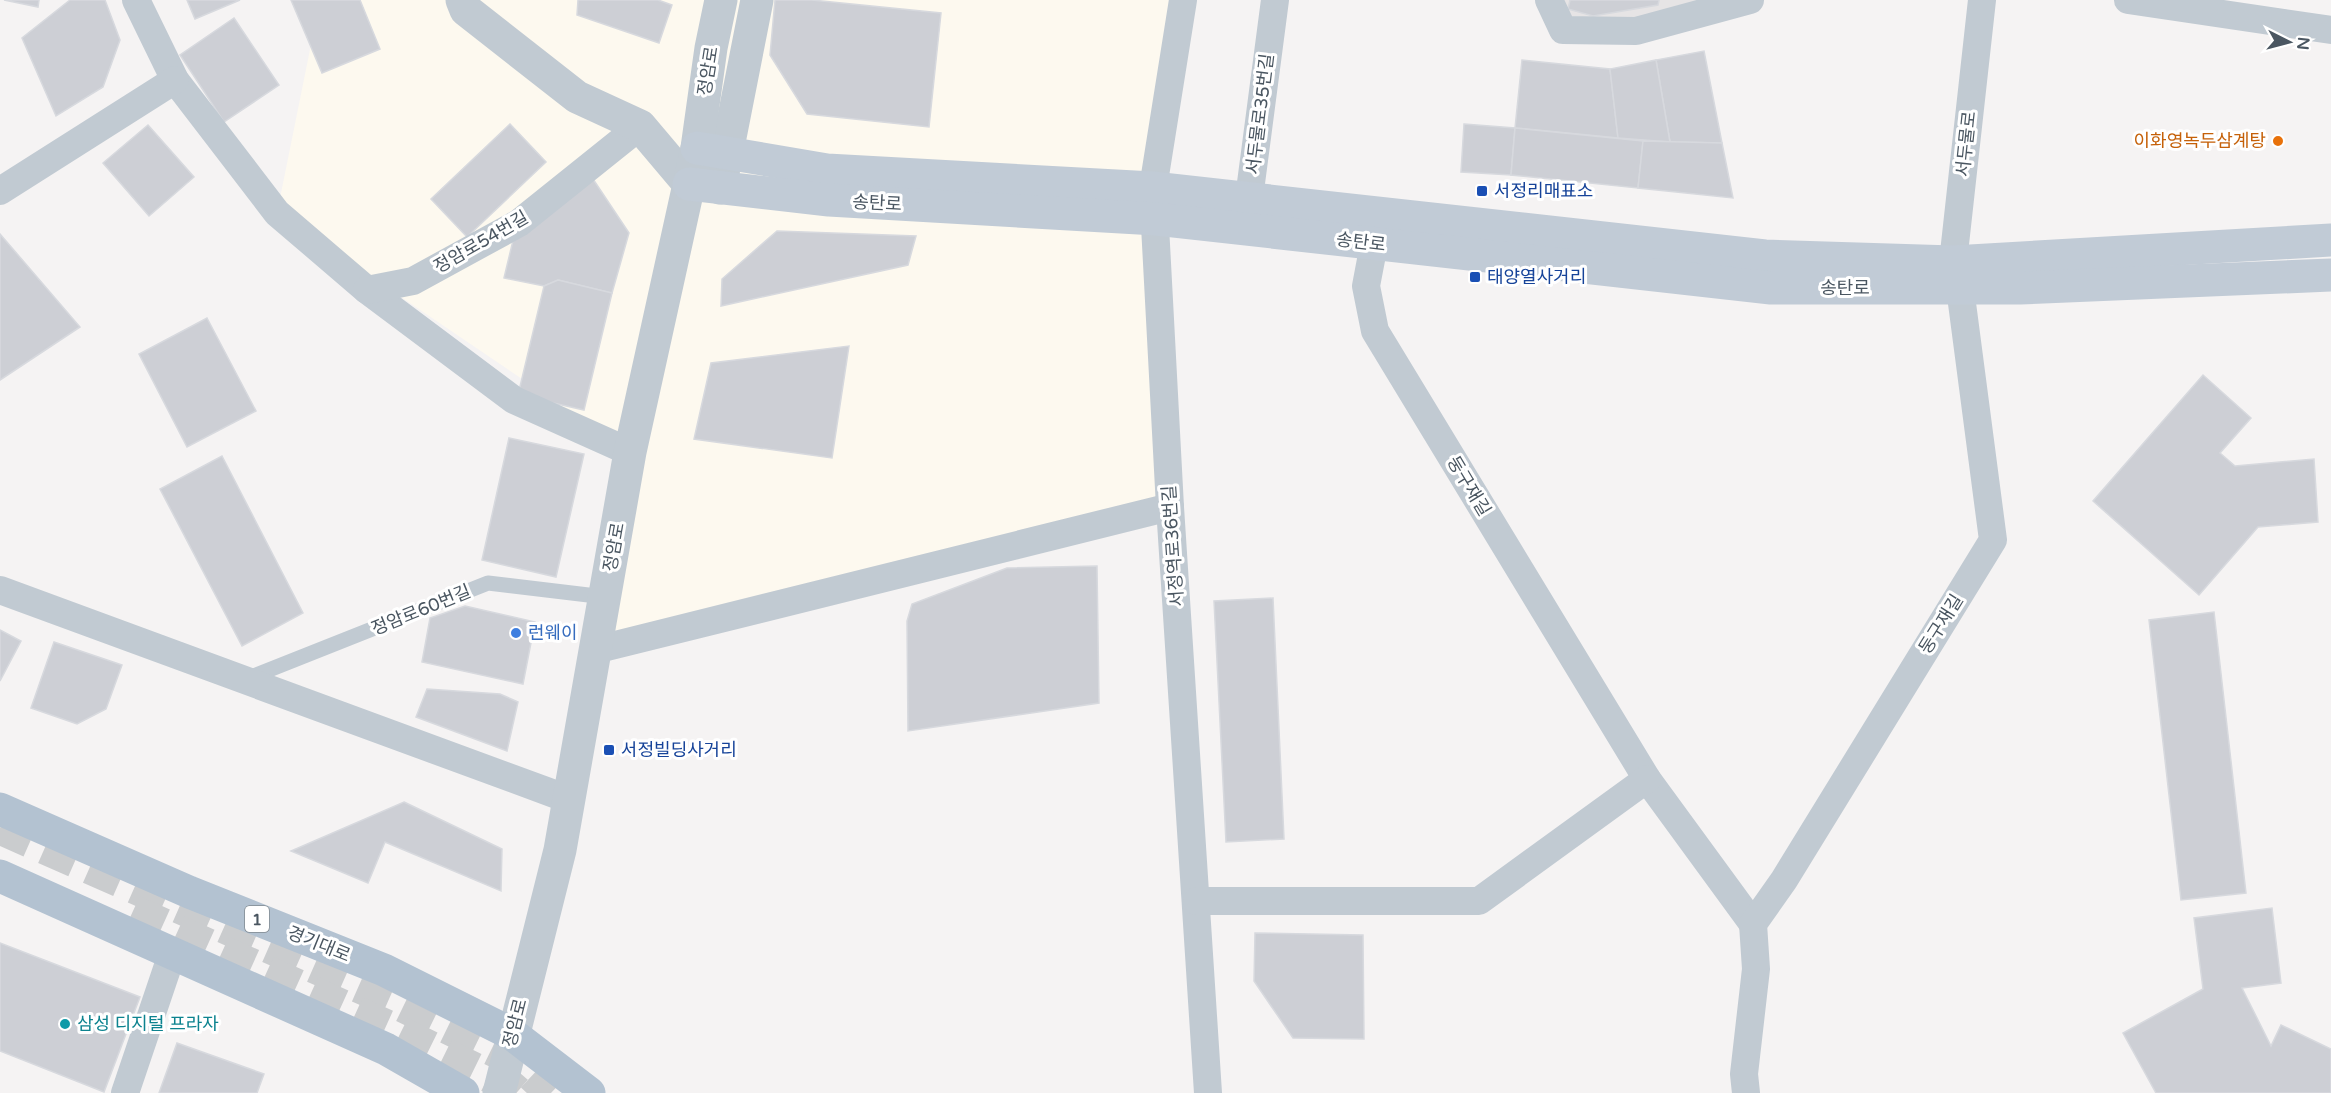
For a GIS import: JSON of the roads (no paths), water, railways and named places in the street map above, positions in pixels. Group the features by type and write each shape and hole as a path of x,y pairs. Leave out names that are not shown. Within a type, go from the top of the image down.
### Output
{"main road":[{"name":"송탄로","path":"712,151 827,170 1247,214 1765,256 1957,275 2020,288 2331,275"},
{"name":"송탄로","path":"704,186 828,200 1154,203"},
{"name":"송탄로","path":"1247,214 1374,244 1771,288 1957,275 2331,240"},
{"name":"경기대로","path":"0,809 189,892 384,970 512,1034 589,1093"},
{"path":"0,876 386,1049 463,1093"}],"street":[{"path":"135,0 175,80 277,213 367,290 514,400 630,452"},
{"path":"462,0 466,10 577,97 640,126 704,186"},
{"name":"정암로","path":"499,1093 560,850 630,452 712,151 711,48 721,0"},
{"path":"712,151 757,0"},
{"name":"서정역로36번길","path":"1183,0 1154,203 1170,507 1208,1093"},
{"name":"서두물로35번길","path":"1247,214 1275,0"},
{"path":"1549,0 1563,30 1625,31 1635,31 1750,0"},
{"name":"서두물로","path":"1957,275 1982,0"},
{"path":"2128,0 2331,30"},
{"path":"0,191 175,80"},
{"name":"정암로54번길","path":"367,290 413,281 519,223 640,126"},
{"name":"둥구재길","path":"1374,244 1366,286 1375,331 1647,779 1753,924 1784,880 1993,540 1957,275"},
{"path":"595,650 1170,507"},
{"path":"0,590 568,799"},
{"path":"1197,901 1479,901 1647,779"},
{"path":"1746,1093 1744,1074 1756,969 1753,924"},
{"path":"125,1093 172,954"}],"lane":[{"name":"정암로60번길","path":"244,680 488,584 605,597"}],"tunnel":[{"path":"0,828 403,1006 518,1062 551,1093"},
{"path":"133,911 393,1029 511,1087 518,1093"}],"place":[{"name":"이화영녹두삼계탕","path":"2278,141"},
{"name":"서정리매표소","path":"1482,191"},
{"name":"태양열사거리","path":"1475,277"},
{"name":"런웨이","path":"516,633"},
{"name":"서정빌딩사거리","path":"609,750"},
{"name":"삼성 디지털 프라자","path":"65,1024"}]}
